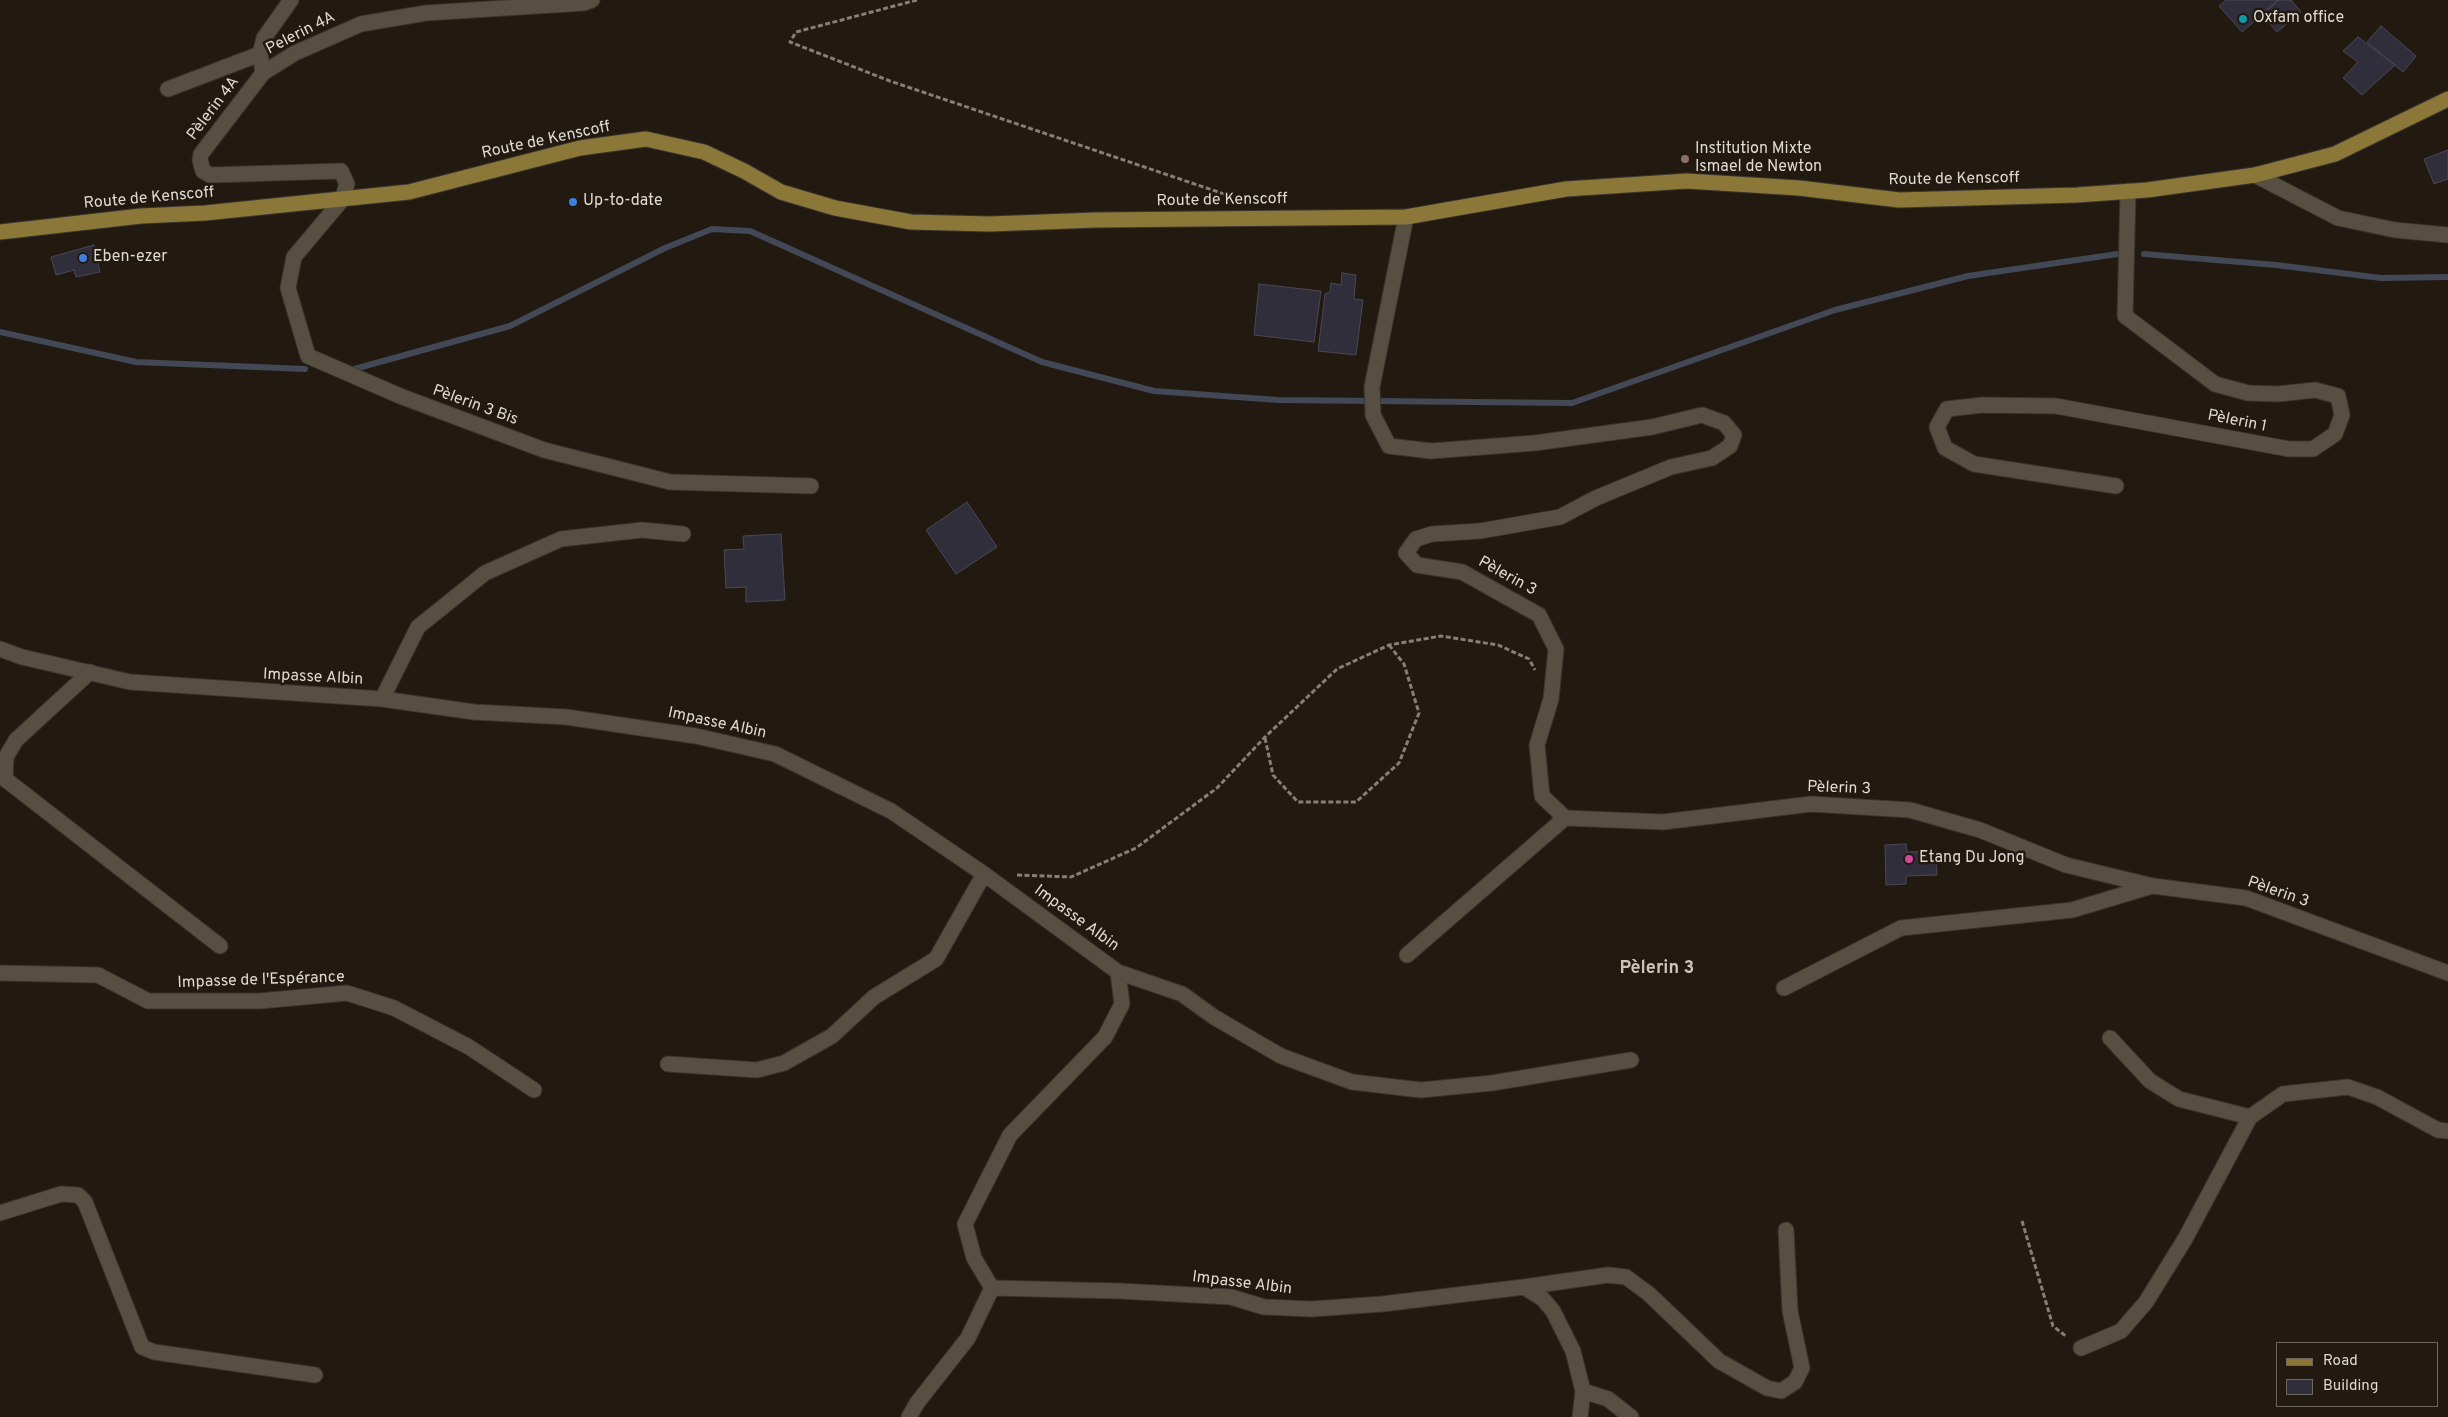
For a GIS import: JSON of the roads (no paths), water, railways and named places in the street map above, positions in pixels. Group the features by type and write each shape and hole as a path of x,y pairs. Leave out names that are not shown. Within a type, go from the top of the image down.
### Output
{"main road":[{"name":"Route de Kenscoff","path":"0,232 141,216 205,213 409,192 580,148 646,139 704,152 744,171 781,192 835,208 911,222 990,224 1096,220 1406,217 1566,189 1687,181 1799,188 1899,200 2077,195 2128,191 2254,175 2335,154 2448,99"}],"street":[{"path":"168,89 260,54 264,38 291,0"},
{"name":"Pelerin 4A","path":"263,73 296,53 361,24 426,13 584,3 592,0"},
{"name":"Pèlerin 4A","path":"260,54 263,73 201,154 200,160 203,171 210,175 340,172 347,184 342,200"},
{"path":"2254,175 2338,218 2395,230 2448,235"},
{"name":"Pèlerin 1","path":"2116,486 1974,464 1945,448 1937,426 1947,409 1982,405 2056,406 2289,450 2313,449 2335,434 2342,415 2338,396 2315,390 2278,394 2248,393 2215,384 2125,316 2128,191"},
{"name":"Pèlerin 3 Bis","path":"342,200 294,257 288,288 308,356 400,396 553,452 670,482 811,486"},
{"name":"Pèlerin 3","path":"1406,217 1372,387 1374,415 1389,446 1431,451 1545,442 1652,427 1702,415 1724,423 1734,435 1730,446 1712,458 1671,467 1596,498 1560,518 1480,531 1432,534 1416,539 1406,553 1417,565 1462,572 1539,615 1556,649 1551,698 1536,745 1542,796 1565,818 1663,822 1811,804 1910,810 1980,830 2066,865 2153,886 2246,898 2448,973"},
{"path":"382,699 418,627 485,573 561,539 642,530 683,534"},
{"name":"Impasse Albin","path":"0,649 22,657 130,682 382,699 474,712 566,717 696,736 775,754 891,811 984,874 1118,972 1122,1004 1105,1037 1010,1135 965,1224 974,1258 992,1288 1119,1291 1231,1297 1264,1307 1312,1309 1382,1304 1608,1275 1626,1277 1650,1294 1719,1360 1767,1388 1781,1391 1795,1382 1802,1368 1790,1310 1786,1230"},
{"path":"90,672 16,740 6,757 5,779 220,946"},
{"path":"1407,955 1565,818"},
{"path":"668,1064 757,1070 784,1063 832,1036 874,997 936,959 984,874"},
{"path":"1784,988 1901,928 2072,910 2153,886"},
{"path":"1118,972 1182,994 1214,1017 1281,1056 1352,1082 1420,1090 1492,1083 1631,1060"},
{"name":"Impasse de l'Espérance","path":"0,973 98,976 148,1001 260,1001 347,993 394,1008 469,1047 534,1090"},
{"path":"2110,1038 2150,1081 2179,1099 2250,1117"},
{"path":"2081,1348 2121,1331 2146,1302 2185,1239 2250,1117 2283,1094 2348,1087 2377,1097 2438,1130 2448,1131"},
{"path":"0,1213 61,1194 78,1195 85,1202 142,1347 154,1352 315,1375"},
{"path":"1524,1287 1543,1298 1553,1311 1573,1351 1583,1391 1580,1417"},
{"path":"909,1417 917,1403 968,1338 992,1288"},
{"path":"1583,1391 1608,1399 1631,1417"}],"waterway":[{"path":"347,371 510,326 665,248 712,229 750,231 1042,362 1154,391 1278,400 1572,403 1835,310 1968,276 2124,253"},
{"path":"2144,254 2276,265 2381,278 2448,277"},
{"path":"0,332 136,362 305,369"}],"place":[{"name":"Oxfam office","path":"2243,19"},
{"name":"Institution Mixte Ismael de Newton","path":"1685,159"},
{"name":"Up-to-date","path":"573,202"},
{"name":"Eben-ezer","path":"83,258"},
{"name":"Etang Du Jong","path":"1909,859"}],"district":[{"name":"Pèlerin 3","path":"1657,969"}]}
